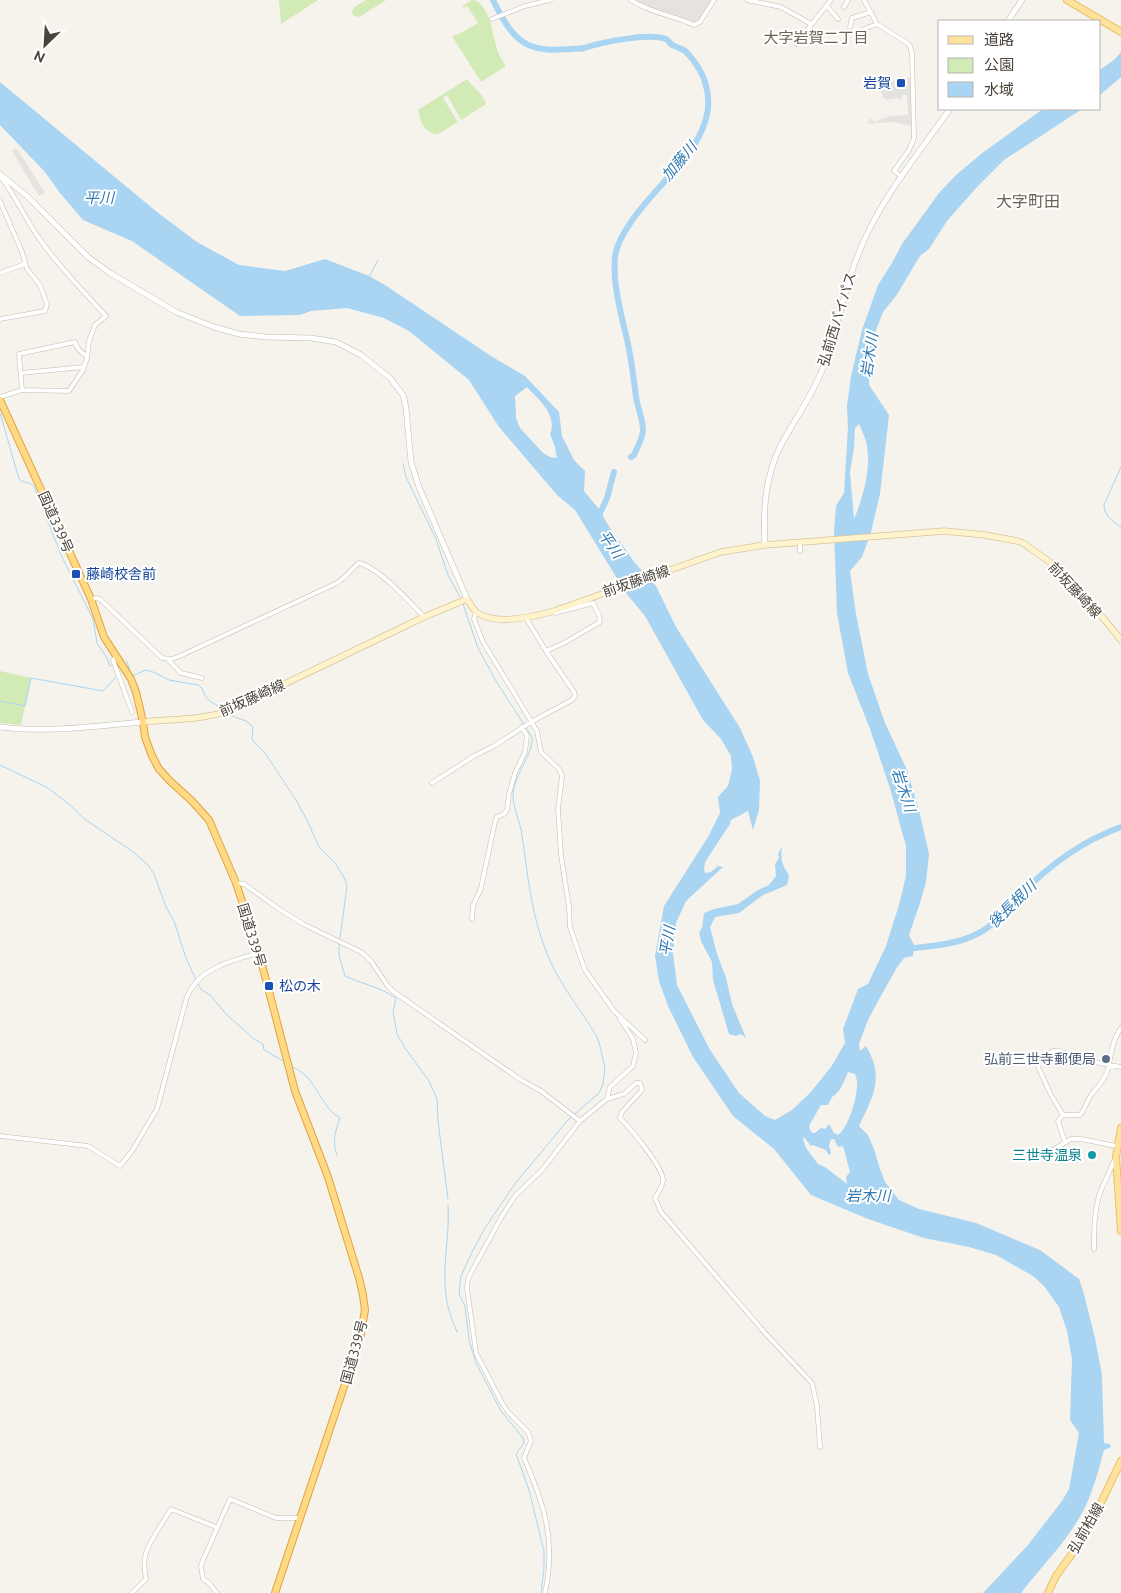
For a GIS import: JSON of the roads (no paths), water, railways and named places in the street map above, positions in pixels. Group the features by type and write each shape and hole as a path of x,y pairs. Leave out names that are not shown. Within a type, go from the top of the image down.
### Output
{"highway":[{"name":"国道339号","path":"0,398 91,599 104,637 131,679 144,722 148,747 159,769 170,782 202,810 210,820 236,883 259,953 295,1091 328,1177 359,1278 364,1302 364,1319 360,1339 275,1593"}],"main road":[{"path":"1067,0 1101,20"},
{"path":"1101,20 1121,32"},
{"name":"前坂藤崎線","path":"476,612 496,618 526,618 550,612 721,552 765,544 800,543 928,532 963,532 1011,539 1024,543 1058,568 1082,592 1121,640"},
{"path":"467,599 476,612"},
{"name":"前坂藤崎線","path":"144,722 217,714 233,709 424,617 467,599"},
{"path":"1121,1128 1116,1146 1121,1231"},
{"name":"弘前柏線","path":"1048,1593 1056,1576 1085,1536 1121,1461"}],"street":[{"path":"492,18 550,0"},
{"path":"631,0 644,8 694,25 700,22 714,0"},
{"path":"748,0 781,7 811,24"},
{"path":"844,7 848,0"},
{"path":"864,0 877,24 907,42 912,54 911,83 914,138 909,150 894,172 902,177"},
{"path":"1009,20 1022,0"},
{"path":"796,44 829,2 838,20"},
{"path":"850,26 854,16 871,12"},
{"path":"864,29 877,24"},
{"name":"弘前西バイパス","path":"765,544 764,503 774,462 780,446 813,392 823,367 860,251 880,210 949,110"},
{"path":"0,175 44,246 106,316 95,325 89,341 84,367 69,391 22,390 0,398"},
{"path":"0,175 28,197 88,258 176,312 214,327 239,334 310,338 336,342 361,355 390,378 403,395 411,462 419,487 467,599"},
{"path":"0,201 27,269 40,285 47,304 45,311 0,319"},
{"path":"0,273 25,264"},
{"path":"22,390 19,354 75,342 76,347 81,353 87,356"},
{"path":"21,374 84,367"},
{"path":"800,543 800,551"},
{"path":"168,660 337,583 359,563 366,565 390,584 424,617"},
{"path":"91,599 100,599 162,658 168,660 182,673 202,678"},
{"path":"546,650 564,643 600,622 593,603 552,614 550,612"},
{"path":"472,919 473,906 480,888 495,822 497,817 504,814 507,810 513,780 525,752 527,736 526,725 482,642 474,619 476,612"},
{"path":"432,783 526,725 572,700 575,696 526,618"},
{"path":"116,657 113,660 132,712"},
{"path":"0,727 23,730 53,730 144,722"},
{"path":"526,725 537,731 541,752 559,769 562,776 558,809 561,855 570,927 585,970 633,1039 636,1053 633,1066 610,1087 607,1099"},
{"path":"236,883 244,884 303,924 361,952 394,992 521,1080 541,1091 580,1121"},
{"path":"0,1136 88,1146 120,1166 132,1151 157,1109 191,987 208,972 235,960 259,953"},
{"path":"620,1019 645,1040"},
{"path":"1063,1115 1080,1115 1091,1095 1102,1081 1115,1040 1121,1028"},
{"path":"1018,1059 1036,1062 1048,1053 1059,1050 1084,1060 1121,1067"},
{"path":"1036,1062 1051,1095 1063,1115"},
{"path":"545,1593 550,1563 550,1540 546,1518 524,1458 531,1441 528,1432 502,1403 476,1353 467,1288 468,1280 502,1216 515,1196 542,1170 580,1121 607,1099 624,1094 636,1083 640,1083 642,1090 622,1112 620,1118 653,1158 664,1179 655,1198 661,1212 765,1333 812,1383 817,1406 820,1447"},
{"path":"1063,1115 1058,1121 1065,1142"},
{"path":"1043,1153 1053,1150 1072,1139 1116,1146"},
{"path":"1094,1249 1094,1223 1097,1204 1116,1157"},
{"path":"217,1593 203,1579 201,1566 216,1527 230,1500 276,1518 300,1518"},
{"path":"132,1593 146,1579 145,1553 171,1509 216,1527"}],"water":[{"path":"1121,52 1121,77 1101,94 1101,69"},
{"path":"0,82 157,212 197,242 239,265 285,271 325,259 369,276 491,356 525,376 559,412 562,436 574,460 585,471 584,491 599,509 635,563 656,586 676,627 740,728 753,757 760,781 759,810 753,830 748,811 731,820 705,862 704,869 705,873 711,872 718,866 723,867 686,901 676,923 673,953 677,985 710,1050 739,1093 765,1116 775,1120 792,1110 810,1093 831,1067 845,1043 843,1029 858,989 868,984 886,946 906,876 906,846 890,788 848,673 837,613 834,531 836,506 844,493 848,427 847,406 851,376 862,330 878,285 902,244 939,193 956,175 981,154 1042,110 1080,110 1004,160 977,187 947,221 929,249 920,256 896,296 883,312 876,330 870,360 869,385 889,415 880,494 871,532 862,557 850,571 868,674 885,723 907,770 929,854 926,882 909,935 914,945 913,956 904,958 896,969 868,1020 859,1044 860,1051 866,1046 872,1057 876,1077 869,1105 859,1126 868,1135 885,1182 899,1200 919,1209 976,1223 1040,1250 1079,1279 1095,1338 1102,1375 1104,1443 1110,1444 1111,1447 1104,1450 1091,1492 1080,1517 1021,1593 983,1593 1028,1545 1069,1489 1079,1433 1070,1420 1072,1359 1067,1331 1059,1307 1044,1286 1033,1276 996,1255 969,1247 924,1238 868,1219 811,1195 774,1149 733,1116 693,1057 668,1006 659,981 655,956 664,906 708,837 720,813 718,797 728,786 732,770 731,756 721,739 703,720 645,616 626,593 575,510 557,495 499,427 469,380 409,331 384,318 347,308 311,311 300,315 240,316 132,241 83,220 45,172 0,125","holes":["527,387 549,414 552,427 550,434 557,458 543,453 520,428 516,418 515,396","859,424 867,446 868,464 863,493 854,519 850,472 855,428","848,1072 855,1074 857,1092 854,1105 842,1131 838,1135 834,1133 829,1124 825,1129 821,1128 815,1133 811,1132 809,1126 821,1105 828,1105 832,1097 840,1089","804,1137 811,1146 826,1150 830,1155 829,1146 831,1139 834,1139 838,1147 843,1146 850,1172 846,1177 847,1184 825,1167 818,1164 806,1148"]},
{"path":"782,846 782,861 789,875 787,885 763,895 739,913 715,917 710,927 732,1004 746,1038 741,1034 735,1036 729,1034 713,980 712,962 701,941 699,932 702,928 704,913 738,904 769,885 776,876 775,864 779,858 778,854"}],"waterway":[{"name":"加藤川","path":"493,0 510,29 528,45 551,50 584,48 581,49 624,39 658,37 666,39 685,51 697,65 705,82 708,102 705,122 697,140 631,222 619,242 615,256 615,279 643,427 641,440 634,455 631,457"},
{"path":"369,277 378,260"},
{"path":"0,413 19,479 34,487 62,557 93,619 97,643 110,666 112,666"},
{"path":"403,464 406,477 436,539 448,575 460,597"},
{"path":"1121,467 1104,505 1107,515 1121,527"},
{"name":"加藤川","path":"597,520 607,498 614,472"},
{"path":"463,604 478,648 496,681 532,737 530,750 517,779 513,794 522,835 532,904 547,954 555,971 596,1035 605,1068 603,1084 599,1093 568,1120 514,1185 485,1228 461,1276 459,1294 465,1306 469,1340 476,1363 501,1411 523,1438 524,1443 516,1454 529,1490 544,1551 541,1593"},
{"path":"126,661 130,671"},
{"path":"132,675 146,670 169,680 198,685 202,688 208,699 219,706"},
{"path":"0,701 25,706 31,678 103,691 116,677"},
{"path":"232,716 246,721 253,727 252,739 265,753 296,800 319,847 335,863 345,879 347,886 340,938"},
{"path":"0,765 48,788 83,818 132,851 148,865 154,874 166,907 174,921 186,958 196,980"},
{"name":"後長根川","path":"905,949 953,943 985,930 1053,865 1078,847 1121,827"},
{"path":"339,943 339,955 345,976 384,991 396,998 393,1012 397,1034 429,1081 437,1099 448,1199"},
{"path":"197,983 227,1015 254,1039 263,1044 264,1050 285,1062"},
{"path":"291,1066 305,1075 330,1110 340,1118 335,1136 337,1155"},
{"path":"448,1205 445,1284 447,1304 457,1332"}],"place":[{"name":"岩賀","path":"901,83"},
{"name":"藤崎校舎前","path":"76,574"},
{"name":"松の木","path":"269,986"},
{"name":"弘前三世寺郵便局","path":"1106,1059"},
{"name":"三世寺温泉","path":"1092,1155"}],"district":[{"name":"大字岩賀二丁目","path":"816,37"},
{"name":"大字町田","path":"1028,201"}],"water label":[{"name":"平川","path":"99,197"},
{"name":"岩木川","path":"869,355"},
{"name":"平川","path":"611,544"},
{"name":"岩木川","path":"904,790"},
{"name":"平川","path":"667,941"},
{"name":"岩木川","path":"868,1195"}]}
